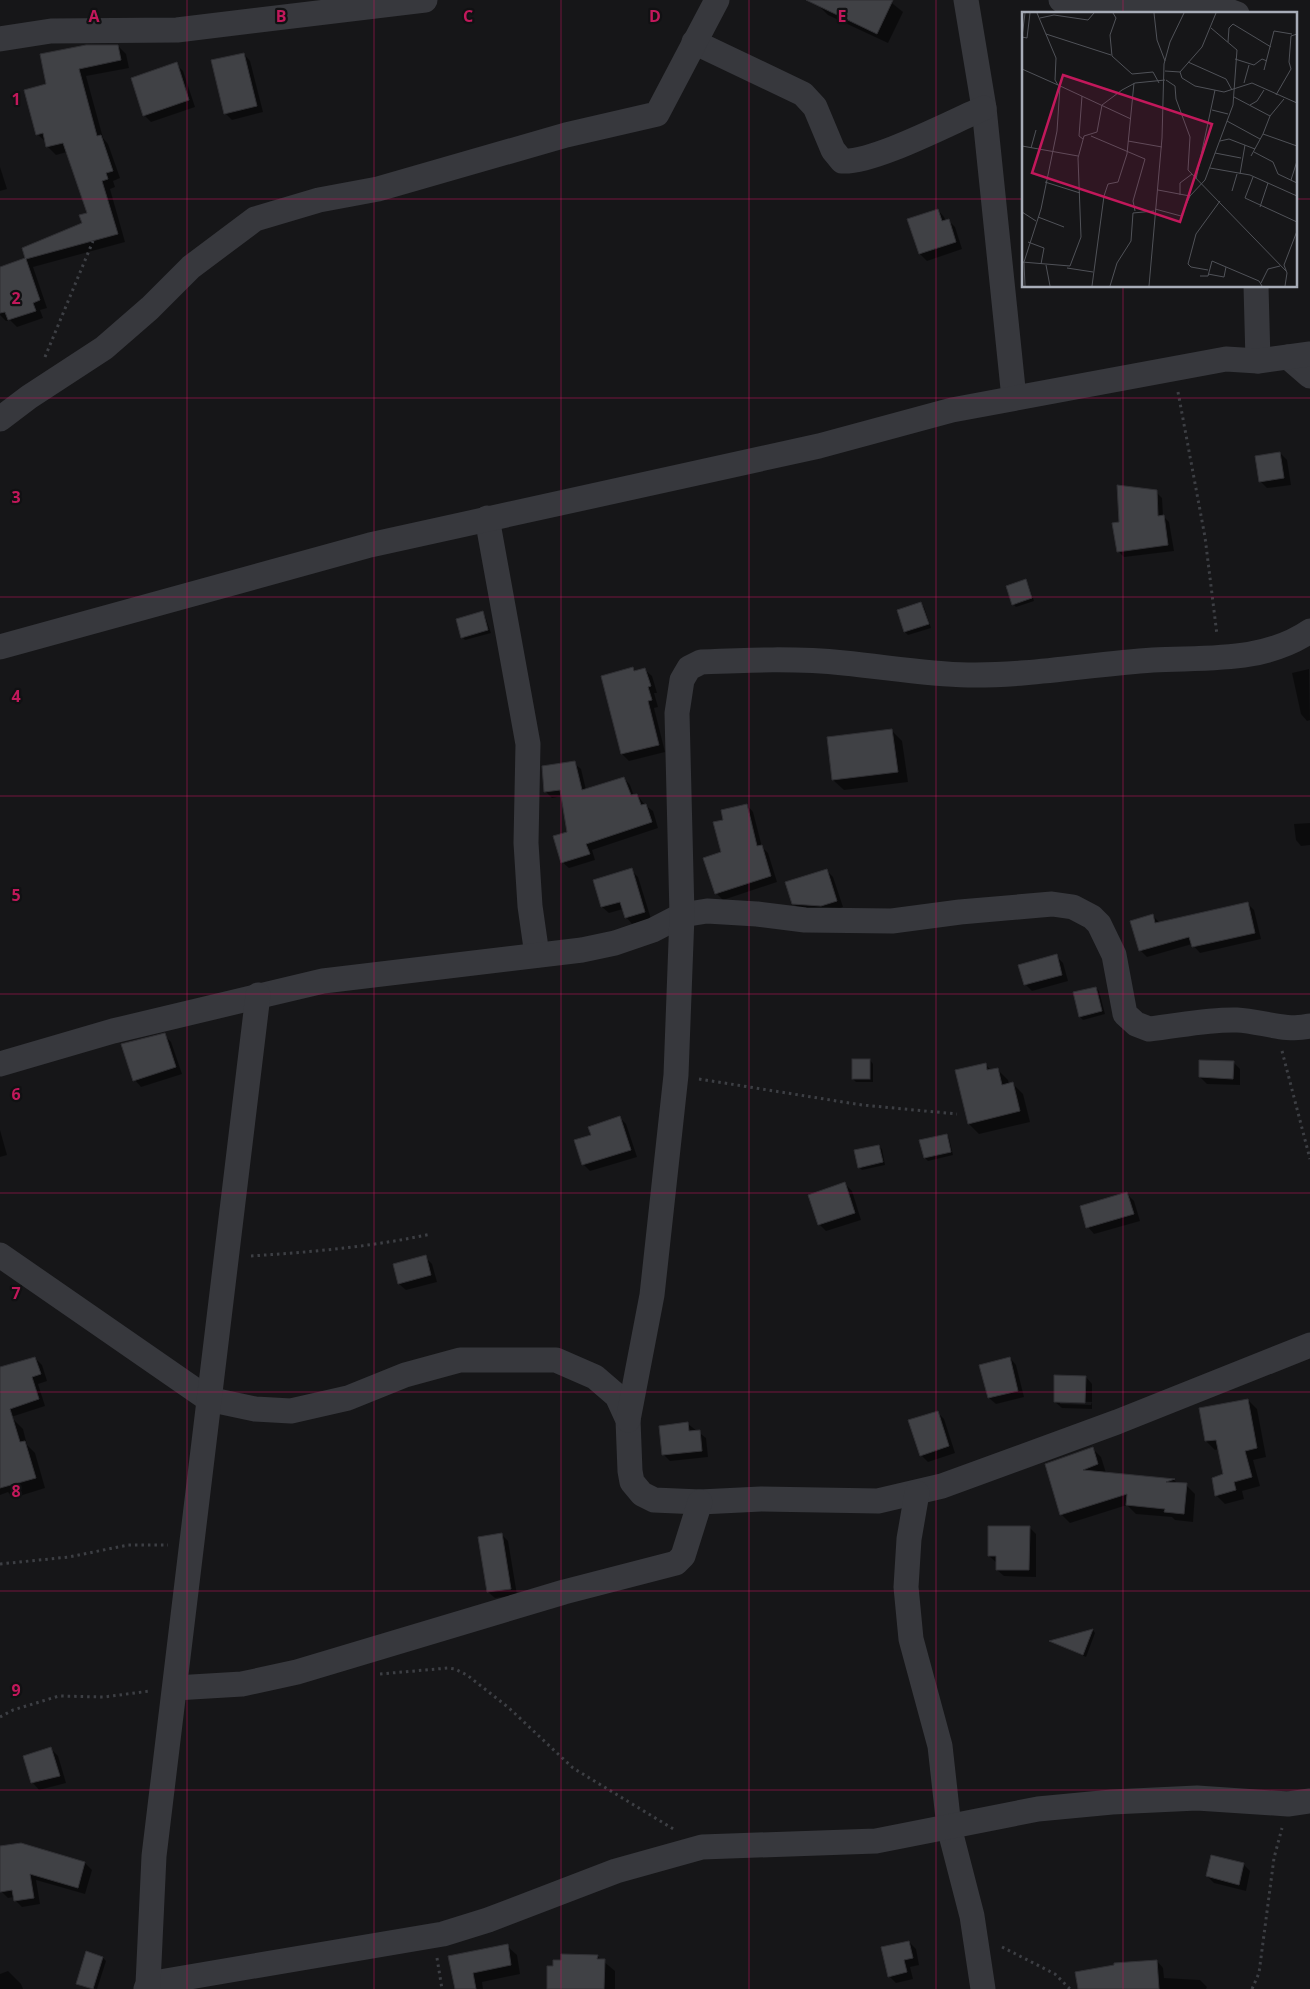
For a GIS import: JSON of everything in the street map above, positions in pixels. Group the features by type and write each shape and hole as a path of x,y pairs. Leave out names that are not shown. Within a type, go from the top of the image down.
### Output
{"street":[{"path":"0,38 52,31 177,30 425,0"},
{"path":"0,419 29,397 104,348 150,308 192,267 256,218 319,200 378,189 566,136 656,114 717,0"},
{"path":"966,0 984,108 1014,398"},
{"path":"1061,0 1130,8 1232,12"},
{"path":"694,42 803,94 815,107 833,150 842,160 852,161 907,142 984,108"},
{"path":"1256,288 1258,361"},
{"path":"0,647 370,545 819,446 952,410 1226,359 1258,361 1299,355 1310,376"},
{"path":"487,518 528,744 526,844 530,906 537,955"},
{"path":"1310,631 1275,648 1246,655 1219,658 1152,660 1042,672 970,675 927,673 846,663 801,660 701,662 689,668 680,687 677,713 682,915 676,1075 652,1295 628,1420 632,1482 642,1494 654,1500 700,1502 761,1499 878,1501 942,1486 1117,1422 1310,1345"},
{"path":"0,1064 113,1030 258,995 332,980 582,950 615,943 653,930 682,915 707,911 727,911 805,920 892,920 1052,904 1073,907 1092,917 1104,932 1114,955 1123,1010 1126,1017 1136,1024 1149,1029 1209,1021 1238,1020 1290,1028 1310,1026"},
{"path":"258,995 228,1258 208,1399 154,1856 147,1986 433,1936 488,1920 616,1871 702,1847 876,1841 1038,1809 1112,1802 1197,1798 1299,1802"},
{"path":"0,1255 208,1399 255,1409 291,1410 348,1398 405,1376 460,1360 556,1360 595,1377 610,1388 617,1396 628,1420"},
{"path":"917,1493 908,1539 906,1588 911,1639 940,1746 949,1827 974,1933 983,1989"},
{"path":"175,1687 242,1684 297,1672 564,1592 676,1562 683,1556 700,1502"}],"path":[{"path":"29,397 93,240"},
{"path":"1174,370 1206,536 1219,658"},
{"path":"1276,1025 1291,1093 1310,1159"},
{"path":"676,1075 862,1105 957,1114"},
{"path":"228,1258 336,1250 399,1241 430,1234"},
{"path":"0,1564 69,1557 128,1545 192,1545"},
{"path":"376,1675 448,1668 467,1675 509,1708 572,1768 610,1789 702,1847"},
{"path":"0,1716 59,1696 104,1697 175,1687"},
{"path":"1252,1989 1258,1973 1274,1858 1299,1802"},
{"path":"974,1933 1054,1974 1070,1989"},
{"path":"433,1936 442,1989"}],"building":[{"path":"806,0 893,0 877,34"},
{"path":"86,45 118,45 121,60 79,69 97,136 101,135 113,171 106,173 108,179 102,181 118,234 26,259 40,300 33,303 36,311 8,320 5,312 0,313 0,267 25,258 22,248 82,223 79,215 87,213 63,143 46,147 43,133 36,135 24,90 46,84 40,54"},
{"path":"244,53 257,106 224,114 211,60"},
{"path":"177,62 189,100 143,116 131,78"},
{"path":"938,209 942,221 949,219 956,242 919,254 907,219"},
{"path":"1280,452 1284,478 1259,482 1255,456"},
{"path":"1117,485 1157,490 1158,516 1164,515 1168,545 1117,552 1112,523 1119,522"},
{"path":"1026,579 1032,598 1012,605 1006,586"},
{"path":"921,602 929,624 904,632 897,610"},
{"path":"483,611 488,630 461,638 456,619"},
{"path":"633,667 634,671 645,668 651,686 648,687 652,700 648,701 659,745 621,754 601,676"},
{"path":"892,729 898,772 832,780 827,737"},
{"path":"575,761 582,790 624,777 631,795 637,794 641,805 646,804 652,822 586,844 590,854 561,863 553,836 567,832 560,790 544,792 542,766"},
{"path":"747,804 757,846 762,845 771,876 715,894 703,858 721,852 713,822 723,820 721,810"},
{"path":"632,868 645,912 625,918 620,902 601,907 593,880"},
{"path":"827,869 837,901 821,906 792,904 785,882"},
{"path":"1248,902 1255,933 1192,947 1189,937 1139,951 1130,921 1153,914 1155,923"},
{"path":"1057,954 1062,975 1024,985 1018,965"},
{"path":"1096,987 1102,1011 1079,1017 1073,992"},
{"path":"165,1033 176,1067 133,1081 121,1044"},
{"path":"852,1059 870,1059 870,1079 852,1079"},
{"path":"1199,1060 1234,1061 1233,1079 1199,1077"},
{"path":"986,1063 987,1070 998,1068 1002,1085 1013,1082 1020,1111 968,1124 955,1070"},
{"path":"620,1116 631,1150 582,1165 574,1140 591,1135 588,1127"},
{"path":"947,1134 951,1152 924,1158 919,1140"},
{"path":"879,1145 883,1162 858,1168 854,1150"},
{"path":"845,1182 855,1213 818,1225 808,1195"},
{"path":"1127,1192 1134,1214 1086,1228 1080,1206"},
{"path":"426,1255 431,1275 398,1284 393,1264"},
{"path":"35,1357 41,1374 32,1377 39,1399 10,1409 20,1442 25,1441 36,1478 0,1488 0,1367"},
{"path":"1010,1357 1018,1391 988,1398 979,1365"},
{"path":"1054,1375 1086,1376 1085,1403 1054,1402"},
{"path":"1248,1399 1257,1448 1245,1451 1252,1477 1234,1482 1236,1490 1215,1496 1212,1478 1223,1474 1216,1440 1205,1441 1199,1408"},
{"path":"938,1411 949,1446 920,1456 908,1420"},
{"path":"688,1422 689,1431 700,1430 702,1451 662,1455 659,1426"},
{"path":"1093,1447 1098,1464 1083,1470 1175,1479 1166,1482 1187,1483 1184,1514 1164,1512 1165,1509 1126,1505 1127,1494 1060,1515 1045,1464"},
{"path":"988,1526 1030,1526 1029,1570 996,1570 996,1556 988,1556"},
{"path":"502,1533 511,1589 487,1592 478,1537"},
{"path":"1093,1629 1083,1655 1049,1641"},
{"path":"51,1747 60,1776 31,1783 23,1756"},
{"path":"21,1843 85,1862 78,1888 30,1874 34,1898 14,1901 12,1890 0,1892 0,1846"},
{"path":"1211,1855 1244,1863 1239,1885 1206,1876"},
{"path":"909,1941 913,1958 904,1960 907,1972 888,1977 881,1947"},
{"path":"508,1944 511,1965 473,1973 476,1989 455,1989 448,1956"},
{"path":"86,1951 103,1957 93,1989 76,1984"},
{"path":"561,1954 598,1955 597,1959 605,1959 604,1989 547,1989 547,1966 553,1966 553,1960 561,1960"},
{"path":"1157,1960 1159,1989 1078,1989 1075,1972 1114,1965 1114,1963"}]}
